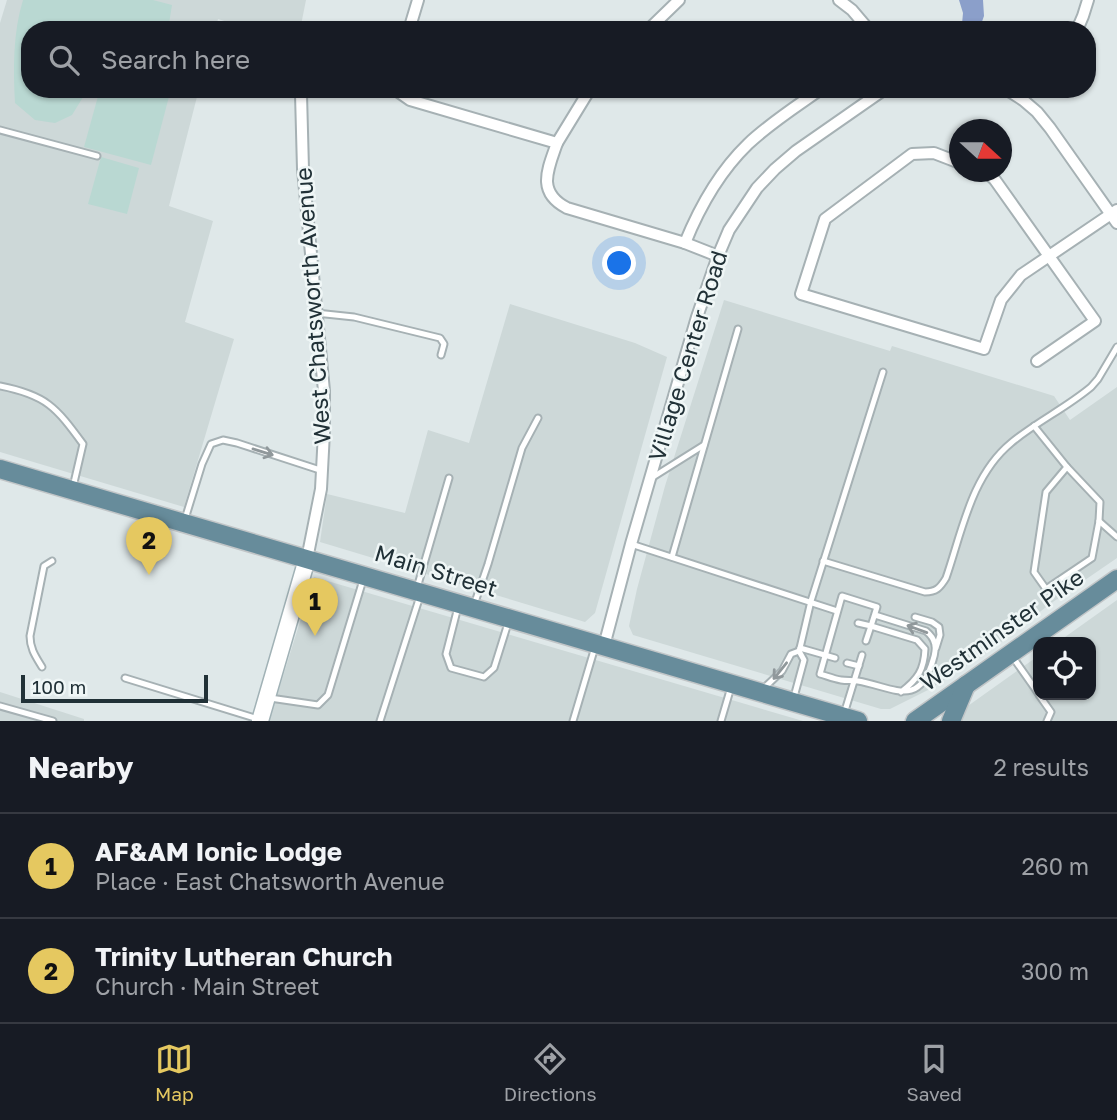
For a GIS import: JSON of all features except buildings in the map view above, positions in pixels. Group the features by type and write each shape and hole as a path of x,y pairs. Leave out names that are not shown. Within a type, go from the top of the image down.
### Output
{"main road":[{"name":"Main Street","path":"0,469 851,719"},
{"name":"Westminster Pike","path":"915,721 1117,579"},
{"path":"951,721 966,684"}],"street":[{"path":"412,21 418,0"},
{"path":"657,21 679,0"},
{"path":"839,0 861,21"},
{"path":"1080,21 1088,0"},
{"name":"West Chatsworth Avenue","path":"301,98 303,169 324,391 323,471 307,559"},
{"path":"408,98 557,143"},
{"path":"584,98 557,143 548,167 548,190 558,204 685,243 718,256"},
{"path":"685,243 708,193 723,172 748,143 808,98"},
{"name":"Village Center Road","path":"600,645 697,317 729,230 757,188 775,169 796,150 872,98"},
{"path":"949,159 934,153 912,155 825,219 801,294 984,349 1001,300 1021,275 1115,215 1043,120 1020,98"},
{"path":"996,182 1095,321 1037,361"},
{"path":"260,720 307,559"}],"lane":[{"path":"0,130 97,156"},
{"path":"316,313 354,317 440,338 444,344 441,355"},
{"path":"672,557 738,329"},
{"path":"823,561 925,592 934,592 946,578 972,500 991,466 1009,445 1091,387 1117,347"},
{"path":"793,702 803,660 799,650 811,601 883,372"},
{"path":"0,386 35,395 48,403 83,444 72,490"},
{"path":"509,619 494,667 484,677 451,668 446,654 466,606 488,564 522,448 538,418"},
{"path":"1034,426 1100,502 1092,558 1046,589 1034,572 1046,492 1067,467"},
{"path":"184,523 211,444 223,440 237,443 323,471"},
{"path":"650,478 705,445"},
{"path":"380,721 419,592 449,478"},
{"path":"1099,521 1117,537"},
{"path":"631,544 811,601 846,619"},
{"path":"42,667 30,645 30,636 44,566 52,561"},
{"path":"267,697 317,705 328,695 364,576"},
{"path":"887,608 842,596 820,674 844,681 855,680 909,692 923,683 929,674 940,635 939,626 915,617"},
{"path":"866,641 877,607"},
{"path":"875,615 926,631 933,636 936,648"},
{"path":"858,623 917,640 925,649 924,662 918,677 901,692"},
{"path":"832,633 841,636"},
{"path":"828,644 838,647"},
{"path":"573,721 600,645"},
{"path":"759,692 782,671 791,654 799,650 835,658"},
{"path":"1010,654 1033,686"},
{"path":"851,719 855,680 862,655"},
{"path":"847,663 859,666"},
{"path":"125,678 260,720"},
{"path":"721,721 732,684"},
{"path":"1043,700 1051,712 1047,721"},
{"path":"0,706 53,721"}],"shaded area":[{"path":"7,0 306,0 302,21 21,21 21,98 197,98 169,206 213,221 185,322 234,339 184,507 0,452 0,23"},
{"path":"724,300 890,351 892,346 1054,396 1070,420 1117,387 1117,558 1050,604 992,649 930,689 890,709 881,709 633,635 629,626 637,589 665,486"},
{"path":"510,304 635,343 667,357 595,613 585,622 320,542 327,494 405,513 428,430 469,443"},
{"path":"314,577 803,721 269,721"},
{"path":"1117,600 1117,721 956,721 965,708 1033,660 1033,700 1096,700 1096,637 1065,637"},
{"path":"0,692 84,719 84,721 0,721"}],"green space":[{"path":"23,0 153,0 172,5 169,21 21,21 21,98 82,98 72,115 55,123 35,120 15,103 14,51"},
{"path":"98,98 169,98 151,165 84,147"},
{"path":"101,157 139,168 127,214 88,204"}],"water":[{"path":"959,0 983,0 982,21 962,21"}],"place":[{"name":"Trinity Lutheran Church","path":"149,575"},
{"name":"AF&AM Ionic Lodge","path":"315,636"}]}
